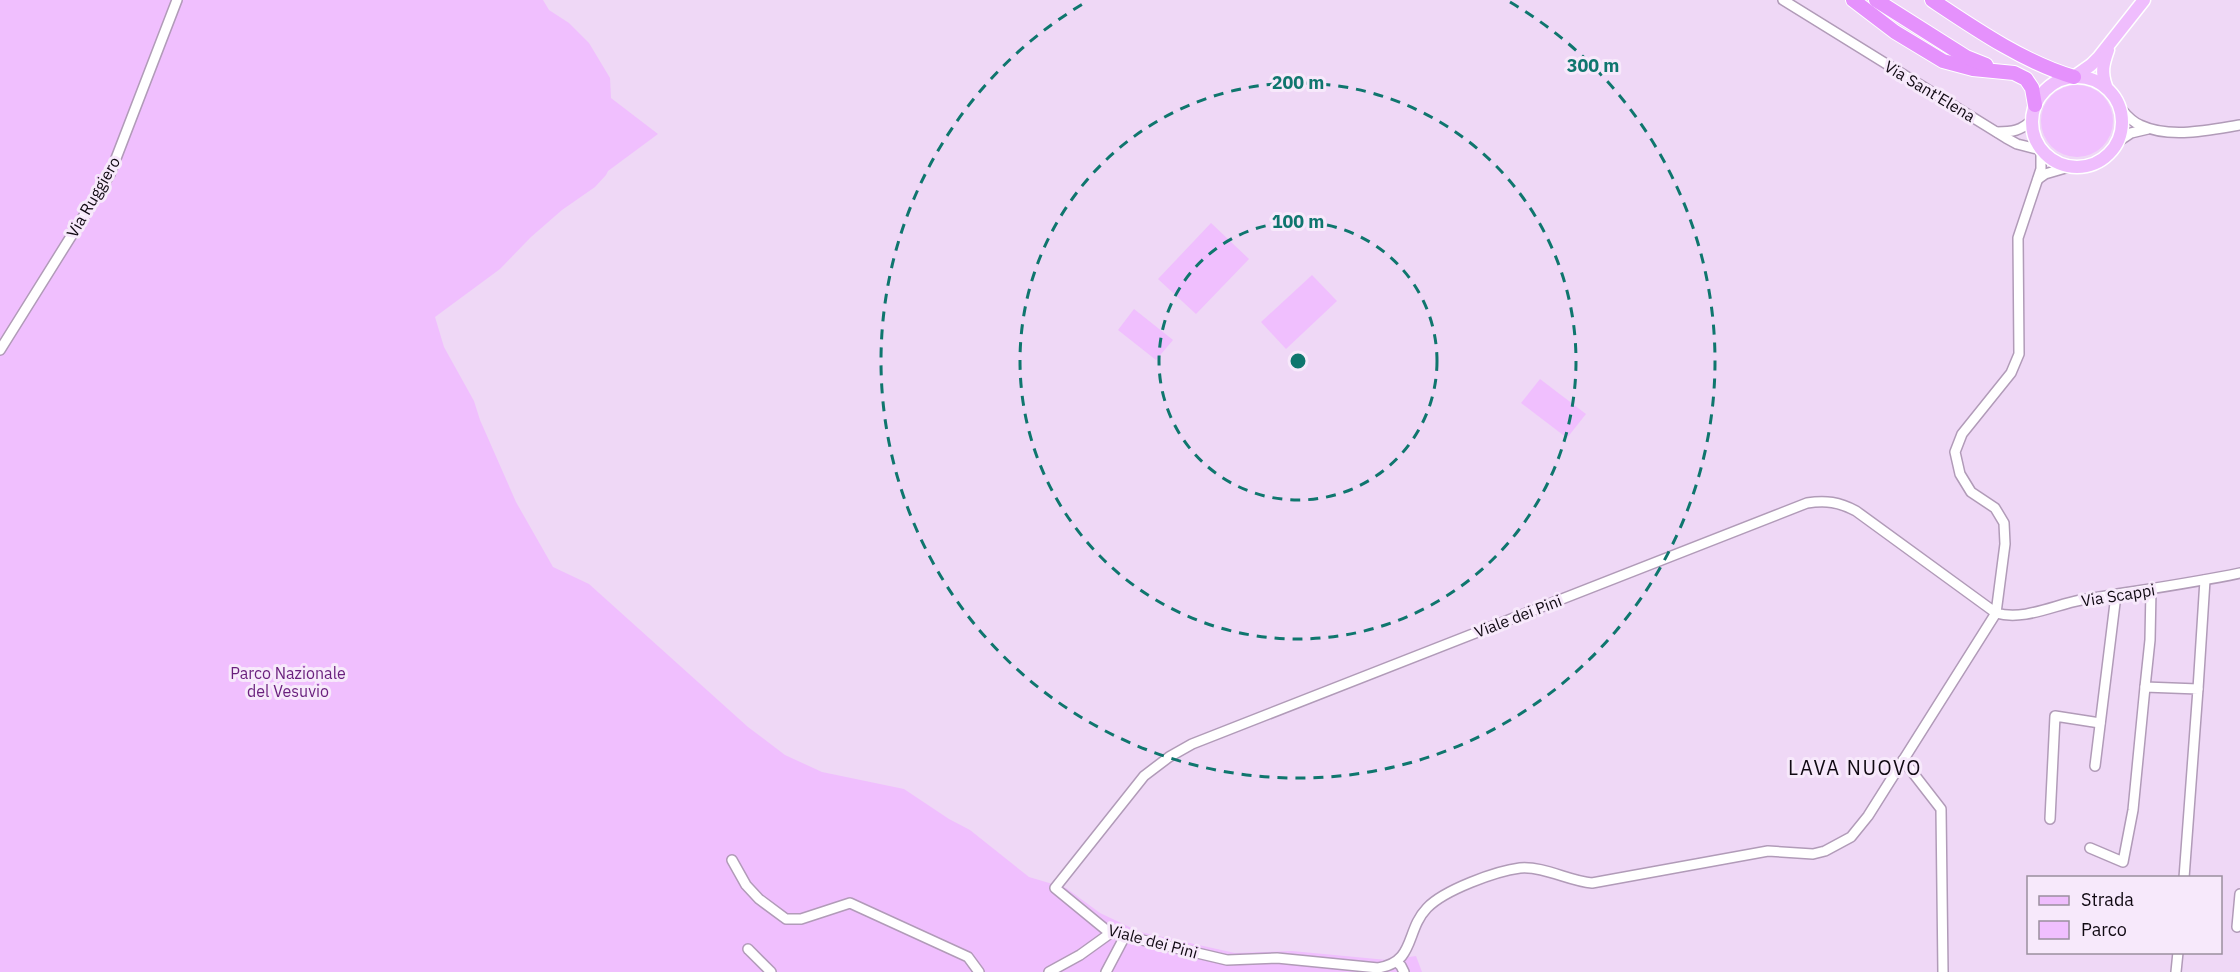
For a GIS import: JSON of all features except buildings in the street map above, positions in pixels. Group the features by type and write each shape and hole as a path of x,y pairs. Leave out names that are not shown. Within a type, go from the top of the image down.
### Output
{"highway":[{"path":"1853,0 1895,32 1937,58 1958,66 2002,71"},
{"path":"1876,0 1966,57 2026,79 2032,88 2035,105"},
{"path":"1932,0 1979,31 2049,68 2074,76"}],"main road":[{"path":"2110,45 2102,65 2102,76 2122,110 2122,130 2119,141 2114,149 2099,162 2068,167 2059,164 2041,150 2032,130 2035,105 2049,86 2074,76 2091,65 2110,45 2144,0"},
{"path":"2074,76 2088,78 2106,86"}],"street":[{"name":"Via Ruggiero","path":"0,350 110,174 177,0"},
{"name":"Via Sant'Elena","path":"1783,0 2017,144 2041,150"},
{"path":"2122,110 2138,124 2150,129"},
{"path":"1997,132 2024,128 2032,120"},
{"path":"2119,141 2131,133 2150,129 2191,131 2240,125"},
{"path":"1404,972 1397,962 1405,955 1412,934 1426,909 1451,893 1502,873 1522,868 1540,870 1579,882 1592,883 1768,851 1813,854 1825,851 1851,837 1868,816 1996,613 2005,544 2004,523 1995,508 1971,492 1960,474 1955,452 1962,434 2011,373 2019,354 2018,238 2041,169 2041,150"},
{"path":"2038,179 2068,167"},
{"name":"Viale dei Pini","path":"1397,962 1389,967 1378,968 1277,958 1227,960 1112,932 1105,929 1055,888 1144,776 1169,757 1192,744 1807,503 1833,502 1856,510 1996,613"},
{"name":"Via Scappi","path":"1996,613 2013,616 2078,601 2240,573"},
{"path":"2184,876 2205,580"},
{"path":"2090,848 2123,862 2133,810 2150,640 2151,589"},
{"path":"2095,766 2116,595"},
{"path":"2145,687 2198,689"},
{"path":"2050,819 2055,716 2100,723"},
{"path":"1904,760 1941,809 1943,972"},
{"path":"732,860 746,885 759,899 786,919 801,919 850,903 968,957 979,972"},
{"path":"2237,927 2240,894"},
{"path":"1049,972 1080,955 1112,932"},
{"path":"1106,972 1125,936"},
{"path":"748,950 771,972"},
{"path":"2176,972 2178,954"}],"green space":[{"name":"Parco Nazionale del Vesuvio","path":"0,0 543,0 549,10 569,23 589,43 610,78 611,98 658,134 608,171 595,187 562,210 531,237 500,269 435,317 444,347 474,401 516,502 553,567 589,584 748,727 785,755 822,772 904,789 970,830 1029,877 1066,888 1100,913 1140,932 1235,953 1292,951 1387,960 1416,956 1422,972 0,972"},
{"path":"2084,85 2103,95 2111,107 2113,121 2111,135 2103,147 2091,155 2070,157 2051,147 2043,135 2041,114 2051,95 2063,87"},
{"path":"1211,223 1249,259 1196,314 1158,279"},
{"path":"1312,275 1337,301 1286,349 1261,322"},
{"path":"1134,309 1173,340 1156,360 1118,330"},
{"path":"1540,379 1586,414 1567,438 1521,403"}],"district":[{"name":"LAVA NUOVO","path":"1855,768"}]}
